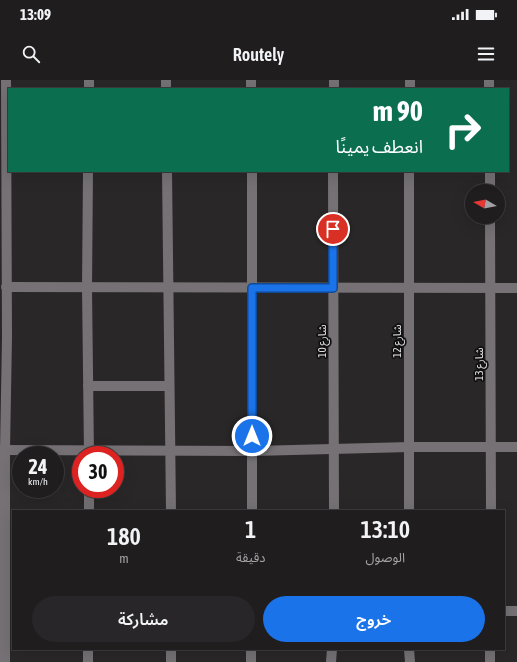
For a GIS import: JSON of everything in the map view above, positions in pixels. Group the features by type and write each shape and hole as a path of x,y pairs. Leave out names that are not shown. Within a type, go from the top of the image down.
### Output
{"street":[{"path":"5,662 9,616 2,522 3,337 6,287 6,80"},
{"path":"88,172 87,288 89,446"},
{"path":"167,172 171,510"},
{"path":"252,172 252,510"},
{"name":"شارع 10","path":"333,172 334,510"},
{"name":"شارع 12","path":"409,172 410,510"},
{"path":"490,172 490,184"},
{"name":"شارع 13","path":"490,224 491,510"},
{"path":"6,287 517,288"},
{"path":"88,386 169,386"},
{"path":"124,451 252,451 491,446 517,447"},
{"path":"2,450 72,452"},
{"path":"89,498 89,510"},
{"path":"505,611 517,611"},
{"path":"88,650 88,662"},
{"path":"171,650 171,662"},
{"path":"251,650 251,662"},
{"path":"331,662 332,650"},
{"path":"410,650 410,662"},
{"path":"490,650 490,662"}],"route":[{"path":"252,436 252,288 333,288 333,229"}]}
